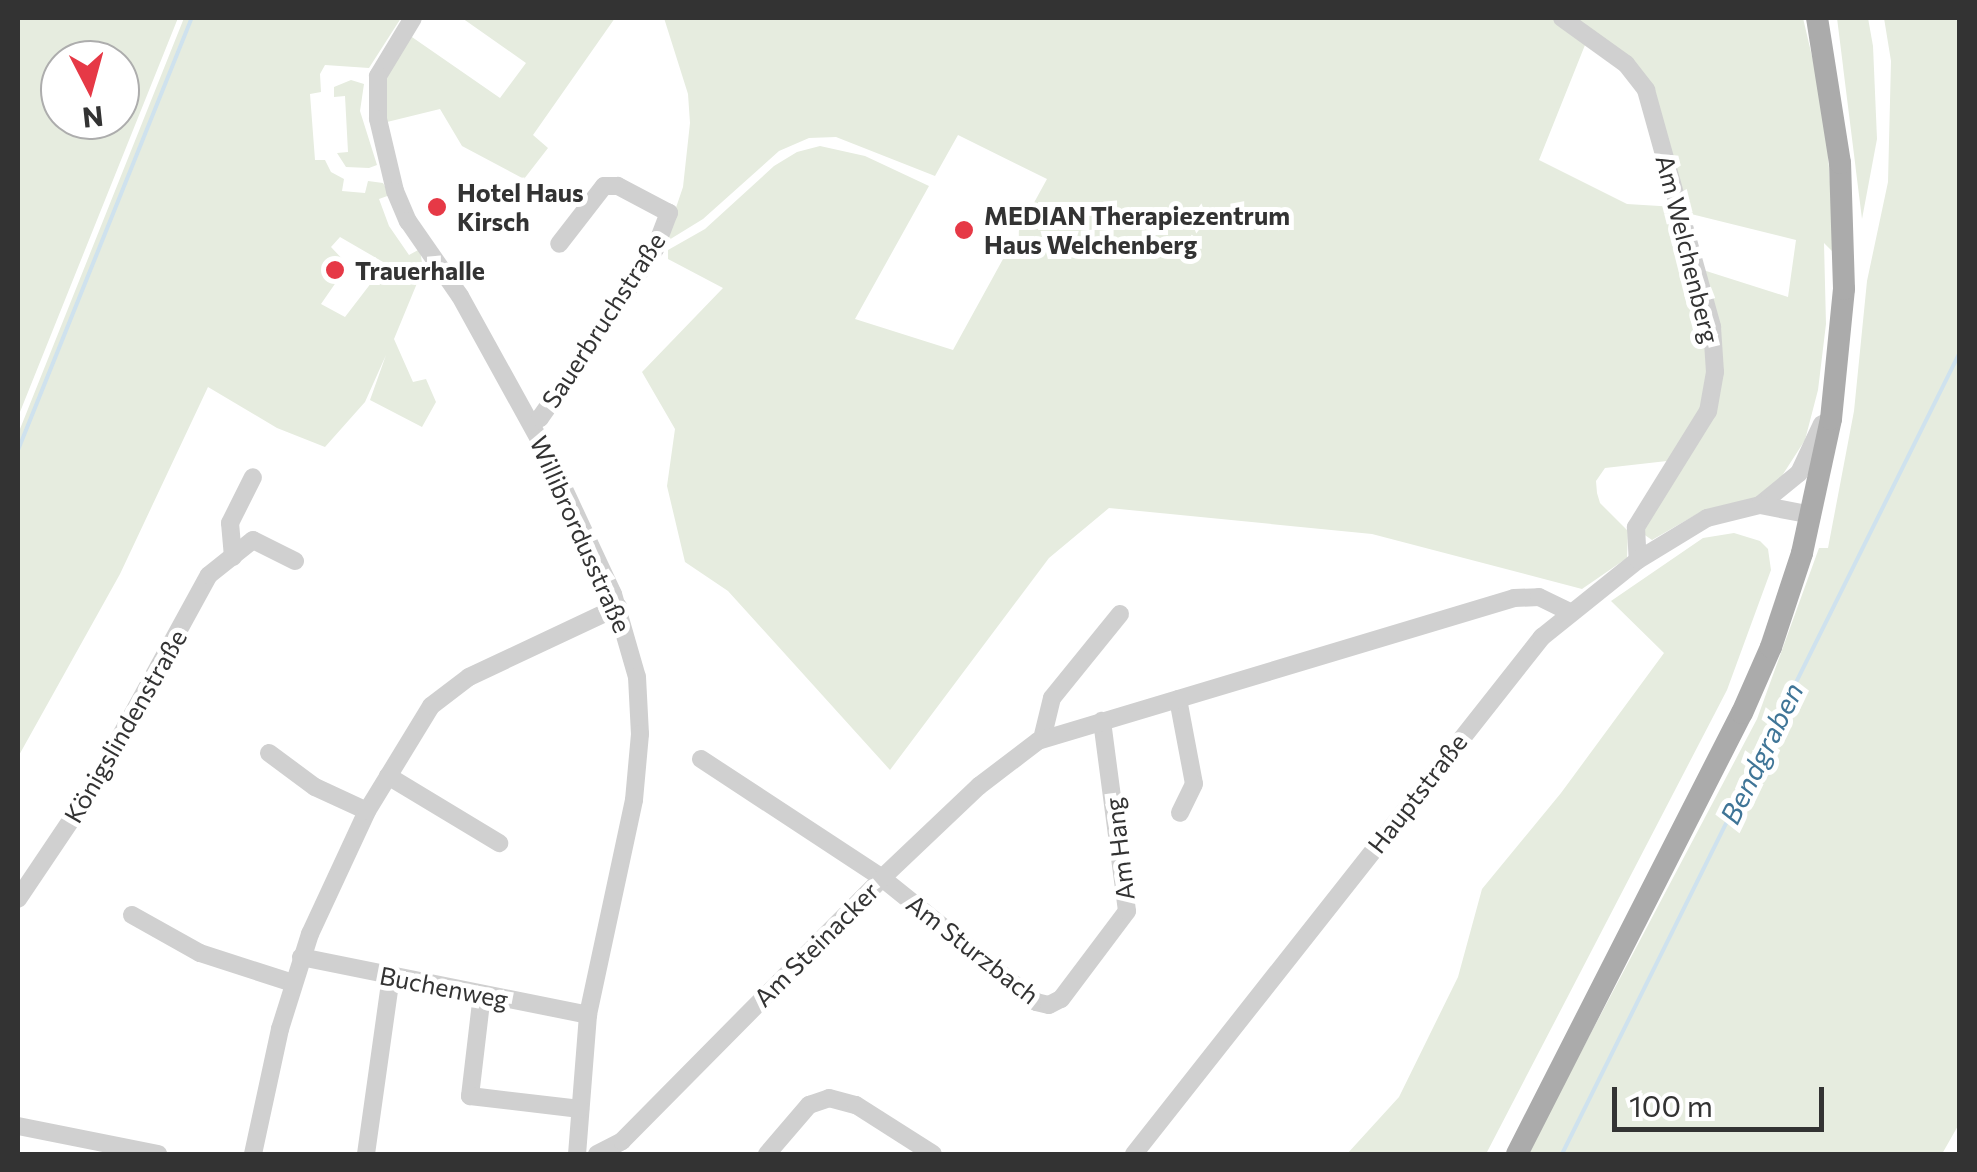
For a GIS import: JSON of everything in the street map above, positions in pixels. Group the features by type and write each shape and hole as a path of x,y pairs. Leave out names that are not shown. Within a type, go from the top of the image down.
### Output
{"main road":[{"path":"1517,1154 1751,694 1787,602 1812,515 1836,389 1844,288 1842,192 1832,97 1817,18"}],"street":[{"name":"Willibrordusstraße","path":"413,18 380,70 376,92 394,191 408,221 451,281 531,423 618,607 637,677 639,759 631,824 588,1015 576,1154"},
{"name":"Am Welchenberg","path":"1562,18 1626,64 1643,84 1712,327 1714,372 1708,412 1636,526 1638,560"},
{"name":"Sauerbruchstraße","path":"531,423 540,418 655,249 669,213 618,186 604,186 559,244"},
{"name":"Hauptstraße","path":"1134,1154 1519,662 1570,612 1638,560 1696,524 1760,505 1784,488 1803,466 1836,389"},
{"path":"233,556 230,523 253,477"},
{"name":"Hauptstraße","path":"1760,505 1812,515"},
{"path":"233,556 253,540 295,561"},
{"name":"Königslindenstraße","path":"18,899 99,778 209,576 233,556"},
{"name":"Am Steinacker","path":"597,1154 622,1141 882,878 987,779 1042,739 1514,598 1540,597 1570,612"},
{"path":"254,1154 292,983 367,811 431,706 448,690 618,607"},
{"path":"1042,739 1052,698 1120,614"},
{"path":"1178,698 1194,784 1180,813"},
{"name":"Am Hang","path":"1047,1006 1062,999 1128,911 1102,721"},
{"path":"269,752 306,781 367,811"},
{"name":"Am Sturzbach","path":"700,760 882,878 1047,1006"},
{"path":"388,776 499,843"},
{"path":"132,915 200,953 292,983"},
{"name":"Buchenweg","path":"302,958 588,1015"},
{"path":"366,1154 391,976"},
{"path":"482,994 470,1096 580,1109"},
{"path":"768,1154 809,1105 829,1098 856,1105 933,1154"},
{"path":"18,1126 158,1154"}],"shaded area":[{"path":"18,18 178,18 140,113 140,40 40,40 40,140 129,140 18,417"},
{"path":"184,18 401,18 369,68 325,65 320,74 321,92 310,94 315,160 325,160 331,172 344,179 342,191 365,193 368,181 383,183 390,195 379,199 389,226 409,255 420,249 422,263 390,266 340,237 331,247 348,265 321,304 345,317 378,274 420,276 394,339 413,382 426,379 436,402 422,427 370,400 386,355 365,402 325,447 277,428 208,387 120,574 18,757 18,434 135,140 140,140 140,128"},
{"path":"462,18 615,18 533,135 548,148 524,179 462,146 440,109 387,122 384,84 388,67 409,35 500,98 526,63"},
{"path":"664,18 1552,18 1587,40 1539,160 1627,204 1676,207 1710,340 1703,412 1667,461 1605,468 1596,481 1600,503 1628,531 1627,558 1582,589 1372,534 1109,508 1049,558 890,770 728,591 685,562 667,486 675,429 642,372 723,288 668,259 668,250 705,229 774,166 797,152 820,146 865,156 929,186 855,319 953,350 1047,179 958,135 935,176 836,137 809,138 779,151 703,219 664,243 683,187 690,123 688,94"},
{"path":"1568,18 1803,18 1825,112 1835,254 1824,243 1826,324 1818,390 1805,440 1778,482 1757,498 1704,510 1652,540 1639,531 1714,403 1703,270 1788,297 1796,240 1687,213 1651,95"},
{"path":"1837,18 1868,18 1873,46 1877,139 1862,219"},
{"path":"1884,18 1959,18 1959,1124 1942,1154 1527,1154 1757,719 1819,548 1828,548 1854,411 1867,281 1888,182 1891,61"},
{"path":"351,80 364,84 360,111 377,165 369,168 346,167 337,153 348,152 345,96 334,97 334,87"},
{"path":"1734,533 1760,541 1768,549 1771,570 1727,690 1486,1154 1347,1154 1399,1097 1458,977 1482,889 1561,793 1664,653 1611,601 1703,538"}],"waterway":[{"path":"18,450 192,18"},
{"name":"Bendgraben","path":"1562,1154 1960,352"}],"place":[{"name":"Hotel Haus Kirsch","path":"437,207"},
{"name":"MEDIAN Therapiezentrum Haus Welchenberg","path":"964,230"},
{"name":"Trauerhalle","path":"335,270"}]}
